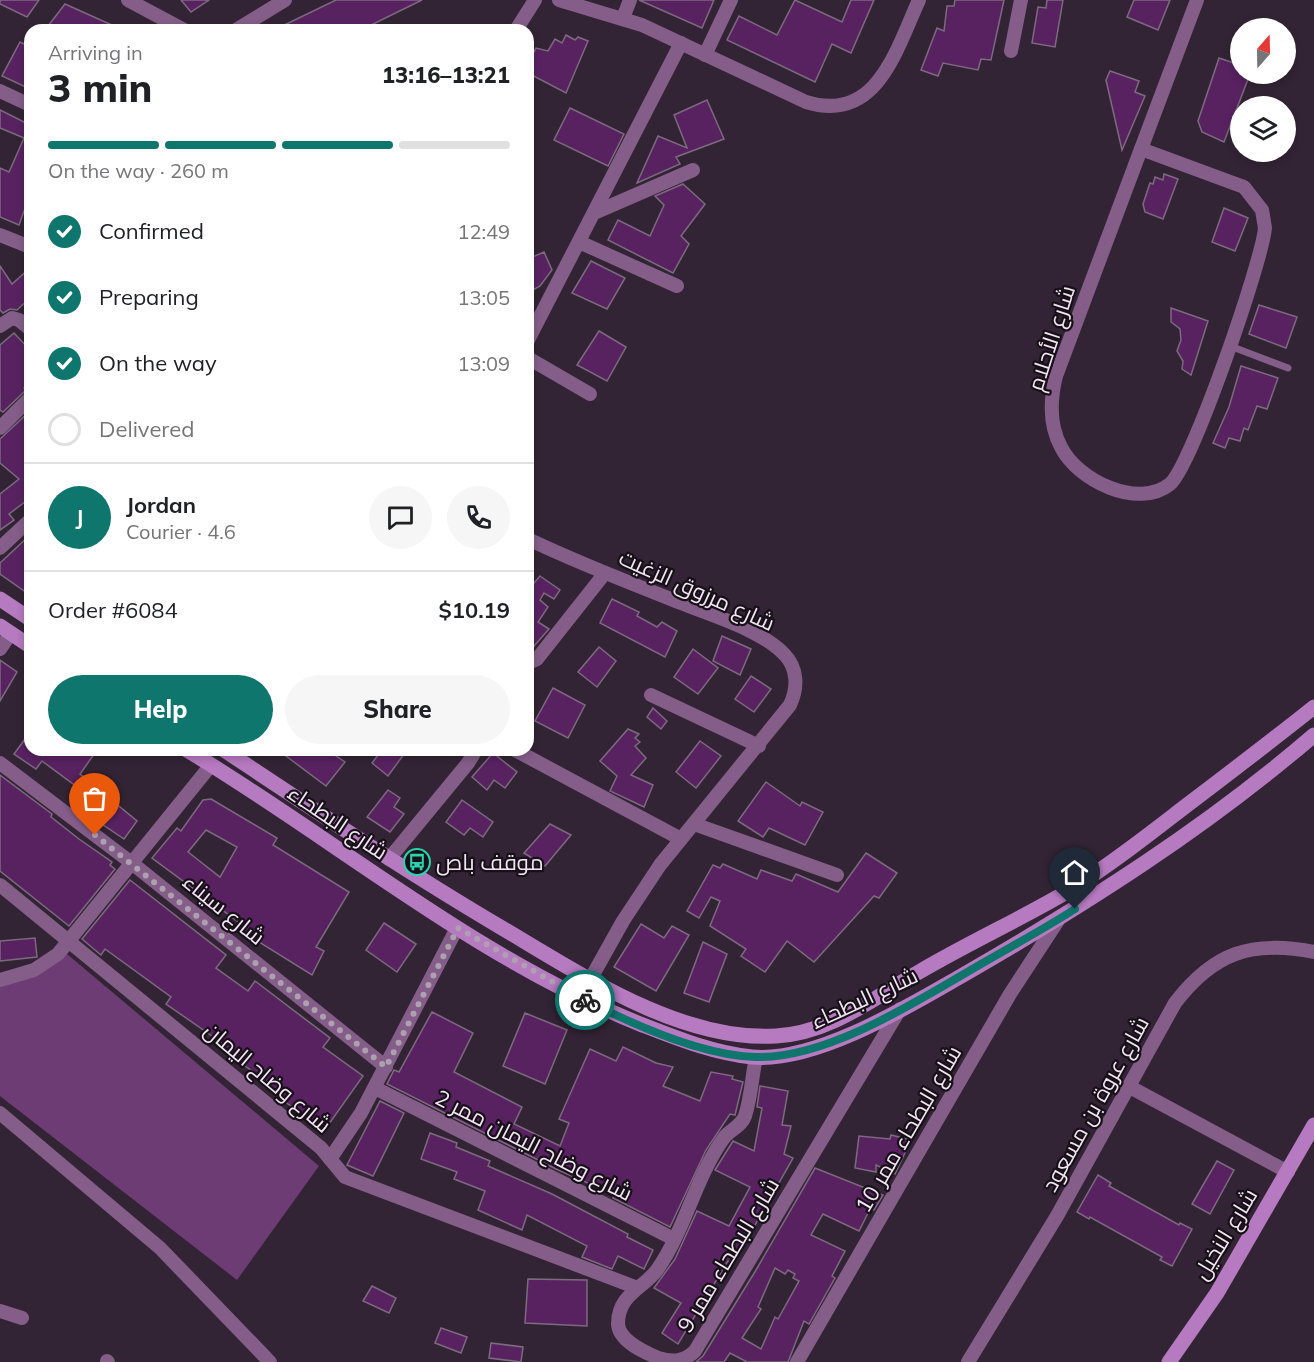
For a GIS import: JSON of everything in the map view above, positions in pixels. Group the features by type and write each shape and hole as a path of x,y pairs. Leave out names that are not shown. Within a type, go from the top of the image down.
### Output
{"street":[{"path":"128,0 173,24"},
{"path":"246,24 285,0"},
{"path":"520,24 535,0"},
{"path":"559,0 623,18 806,102 826,106 847,104 866,95 880,80 919,0"},
{"path":"623,18 630,0"},
{"path":"705,55 731,0"},
{"path":"1011,51 1022,0"},
{"path":"1141,148 1197,0"},
{"path":"534,328 681,43"},
{"path":"0,91 24,102"},
{"name":"شارع الأحلام","path":"1141,148 1236,183 1251,194 1262,210 1264,237 1230,346 1180,472 1163,488 1141,494 1121,491 1097,481 1066,457 1053,424 1053,388 1141,148"},
{"path":"594,213 693,170"},
{"path":"0,235 24,245"},
{"path":"579,242 677,286"},
{"path":"0,326 12,318 24,324"},
{"path":"534,361 590,394"},
{"path":"3,421 24,403"},
{"path":"0,548 24,526"},
{"name":"شارع مرزوق الزغيت","path":"534,542 728,622 784,654 793,667 795,690 790,705 759,746 681,838 623,921 596,983"},
{"path":"534,660 605,573"},
{"path":"0,599 24,615"},
{"path":"0,649 6,629 24,642"},
{"path":"651,695 759,746"},
{"name":"شارع البطحاء","path":"233,756 389,859 596,983 682,1021 729,1033 775,1036 821,1028 842,1019 928,966 1070,890 1151,832 1314,707"},
{"name":"شارع البطحاء","path":"197,756 458,928 535,974 593,1004 672,1037 710,1049 756,1057 790,1054 838,1040 900,1009 1059,919 1207,820 1314,735"},
{"path":"389,859 472,756"},
{"path":"526,756 681,838"},
{"name":"شارع سيناء","path":"0,763 133,864 386,1067"},
{"path":"0,981 17,977 45,964 69,942 211,765"},
{"path":"694,824 837,875"},
{"name":"شارع وضاح اليمان","path":"0,885 321,1148 330,1159 375,1088 458,928"},
{"name":"شارع البطحاء ممر 10","path":"797,1362 1010,994 1059,919"},
{"name":"شارع عروة بن مسعود","path":"968,1362 1057,1216 1175,1003 1191,981 1210,965 1238,952 1262,947 1289,947 1314,952"},
{"path":"593,1004 596,983"},
{"name":"شارع البطحاء ممر 9","path":"756,1057 745,1116 724,1137 674,1239 654,1274 635,1287 619,1316 618,1326 622,1336 663,1359 675,1362 686,1360 695,1351 900,1009"},
{"path":"1128,1086 1288,1172"},
{"name":"شارع وضاح اليمان ممر 2","path":"375,1088 674,1239"},
{"path":"0,1113 160,1248 270,1362"},
{"name":"شارع النخيل","path":"1169,1362 1217,1293 1314,1125"},
{"path":"330,1159 345,1178 358,1185 635,1287"},
{"path":"0,1311 22,1318"}],"lane":[{"path":"1230,346 1288,368"}],"shaded area":[{"path":"67,954 319,1166 237,1280 0,1096 0,983"}],"building":[{"path":"0,0 39,0 27,17 0,4"},
{"path":"181,0 209,0 191,12"},
{"path":"336,0 422,0 373,24 286,24"},
{"path":"639,0 714,0 702,28"},
{"path":"795,0 842,22 851,0 874,0 851,53 832,44 815,82 727,40 739,16 777,35"},
{"path":"955,0 1004,0 991,60 981,59 978,70 943,63 938,76 921,70 937,28 944,31 947,6 954,6"},
{"path":"1047,0 1063,0 1055,47 1032,43 1038,7 1046,8"},
{"path":"1134,0 1170,0 1158,30 1127,17"},
{"path":"65,4 110,24 50,24"},
{"path":"566,35 575,40 578,37 588,41 566,93 534,76 536,48 548,51 555,39 562,43"},
{"path":"20,42 24,44 24,86 2,76"},
{"path":"1219,58 1230,62 1230,84 1246,84 1242,96 1230,96 1230,126 1224,142 1202,132 1198,121"},
{"path":"1110,71 1139,81 1135,92 1145,96 1122,150 1106,80"},
{"path":"707,100 724,139 676,157 680,164 637,183 658,136 687,148 674,115"},
{"path":"570,108 624,134 608,166 554,140"},
{"path":"0,110 24,122 24,138 0,128"},
{"path":"24,138 24,211 19,225 0,217 0,168 9,172"},
{"path":"1164,174 1178,179 1163,219 1145,212 1143,204 1150,183 1153,184 1155,177 1163,180"},
{"path":"683,184 705,204 681,236 689,244 673,273 608,240 618,220 650,236 664,205 655,196"},
{"path":"1224,208 1248,218 1235,251 1212,242"},
{"path":"544,252 552,270 540,286 534,290 534,256"},
{"path":"591,261 625,278 607,309 572,293"},
{"path":"0,266 12,284 24,273 24,304 17,310 10,309 3,313 0,310"},
{"path":"1259,305 1297,317 1286,348 1249,334"},
{"path":"1171,308 1208,321 1191,375 1182,369 1183,361 1177,351 1181,340 1180,329 1171,322"},
{"path":"599,331 626,347 607,381 577,365"},
{"path":"14,333 24,344 24,392 3,412 0,410 0,345"},
{"path":"1241,366 1278,378 1267,409 1257,406 1248,430 1244,428 1240,441 1229,438 1225,448 1213,443 1229,407"},
{"path":"24,417 24,503 9,514 14,520 0,530 0,494 19,479 0,463 0,439"},
{"path":"24,541 24,591 0,574 0,563"},
{"path":"540,576 560,590 554,599 544,593 540,600 548,607 538,622 549,629 534,646 534,583"},
{"path":"612,599 639,612 637,616 657,627 662,622 677,631 665,657 600,623"},
{"path":"722,636 751,649 740,675 713,661"},
{"path":"599,647 616,661 597,687 578,672"},
{"path":"693,649 718,668 698,694 674,677"},
{"path":"0,660 17,672 0,701"},
{"path":"751,676 771,689 754,712 735,699"},
{"path":"553,688 585,705 568,738 535,721"},
{"path":"653,708 667,721 661,729 647,717"},
{"path":"628,729 639,734 635,738 640,742 635,746 646,758 631,775 653,785 644,807 610,791 617,776 600,761"},
{"path":"24,740 24,756 93,756 80,774 137,821 124,839 71,803 81,790 42,761 36,769 14,754"},
{"path":"700,741 721,756 696,788 676,772"},
{"path":"286,756 336,756 345,762 326,786"},
{"path":"377,756 403,756 388,776 372,763"},
{"path":"490,756 497,756 517,772 505,788 494,780 487,790 472,777"},
{"path":"0,775 52,814 51,817 79,839 112,862 110,865 115,869 69,926 0,871"},
{"path":"766,782 800,806 802,802 823,812 805,845 769,828 763,837 738,821"},
{"path":"388,790 400,798 394,807 404,814 390,832 367,817"},
{"path":"211,799 277,838 273,845 349,892 316,947 324,951 312,975 238,929 241,924 152,858 177,828 181,831 203,800","holes":["206,830 237,847 220,877 188,852"]},
{"path":"462,800 493,822 483,837 470,828 464,835 446,822"},
{"path":"550,824 571,835 545,866 524,853"},
{"path":"866,853 897,873 879,898 874,896 814,962 787,941 765,972 741,956 746,949 710,926 720,901 711,897 699,918 687,911 713,865 720,868 723,864 757,879 761,870 792,881 796,874 838,892"},
{"path":"130,880 226,955 216,968 248,991 255,981 330,1038 323,1047 363,1076 324,1131 263,1085 266,1081 234,1058 220,1045 222,1043 166,1004 171,997 105,949 101,955 82,939"},
{"path":"384,923 416,944 397,972 366,950"},
{"path":"641,924 664,938 672,926 689,935 656,991 614,967"},
{"path":"35,938 37,957 0,961 0,941"},
{"path":"703,942 727,954 709,1002 684,993"},
{"path":"432,1012 473,1033 454,1072 522,1107 514,1124 560,1146 569,1123 559,1119 590,1049 616,1061 623,1047 656,1063 673,1067 663,1086 700,1101 711,1072 733,1076 732,1079 743,1082 735,1115 730,1114 706,1150 670,1227 613,1198 615,1195 556,1169 387,1084 394,1070 399,1072"},
{"path":"525,1013 567,1030 545,1084 503,1066"},
{"path":"760,1086 788,1091 782,1125 791,1126 784,1154 793,1158 733,1264 728,1261 678,1344 662,1333 681,1303 654,1288 675,1259 697,1211 729,1226 750,1187 715,1170 733,1141 754,1151 762,1108 757,1107"},
{"path":"380,1101 404,1113 373,1176 347,1165"},
{"path":"430,1133 457,1143 456,1147 490,1161 488,1166 552,1194 628,1234 627,1237 653,1250 644,1269 618,1256 612,1269 582,1257 587,1246 527,1215 522,1230 478,1210 485,1191 454,1179 457,1172 421,1159"},
{"path":"891,1135 911,1140 895,1174 876,1165 876,1172 855,1168 859,1136 890,1139"},
{"path":"1217,1161 1234,1170 1210,1214 1192,1204"},
{"path":"815,1168 883,1195 874,1210 870,1209 859,1231 823,1214 811,1235 845,1251 832,1276 835,1278 809,1324 804,1321 788,1362 747,1362 730,1353 724,1362 696,1362 703,1356","holes":["775,1268 785,1274 788,1270 795,1274 793,1278 799,1281 778,1319 775,1317 761,1349 742,1338 761,1309 758,1307"]},
{"path":"1098,1175 1111,1183 1109,1186 1179,1225 1180,1223 1192,1229 1172,1266 1160,1260 1162,1257 1077,1212"},
{"path":"528,1279 587,1280 587,1326 525,1323"},
{"path":"372,1286 396,1298 389,1313 363,1301"},
{"path":"441,1328 467,1337 461,1353 435,1343"},
{"path":"491,1343 523,1347 521,1362 489,1358"}],"way so far":[{"path":"95,835 386,1067 458,928 535,974 585,1000"}],"place":[{"name":"موقف باص","path":"417,862"}],"route":[{"path":"585,1000 672,1037 710,1049 756,1057 790,1054 838,1040 900,1009 1075,909"}]}
